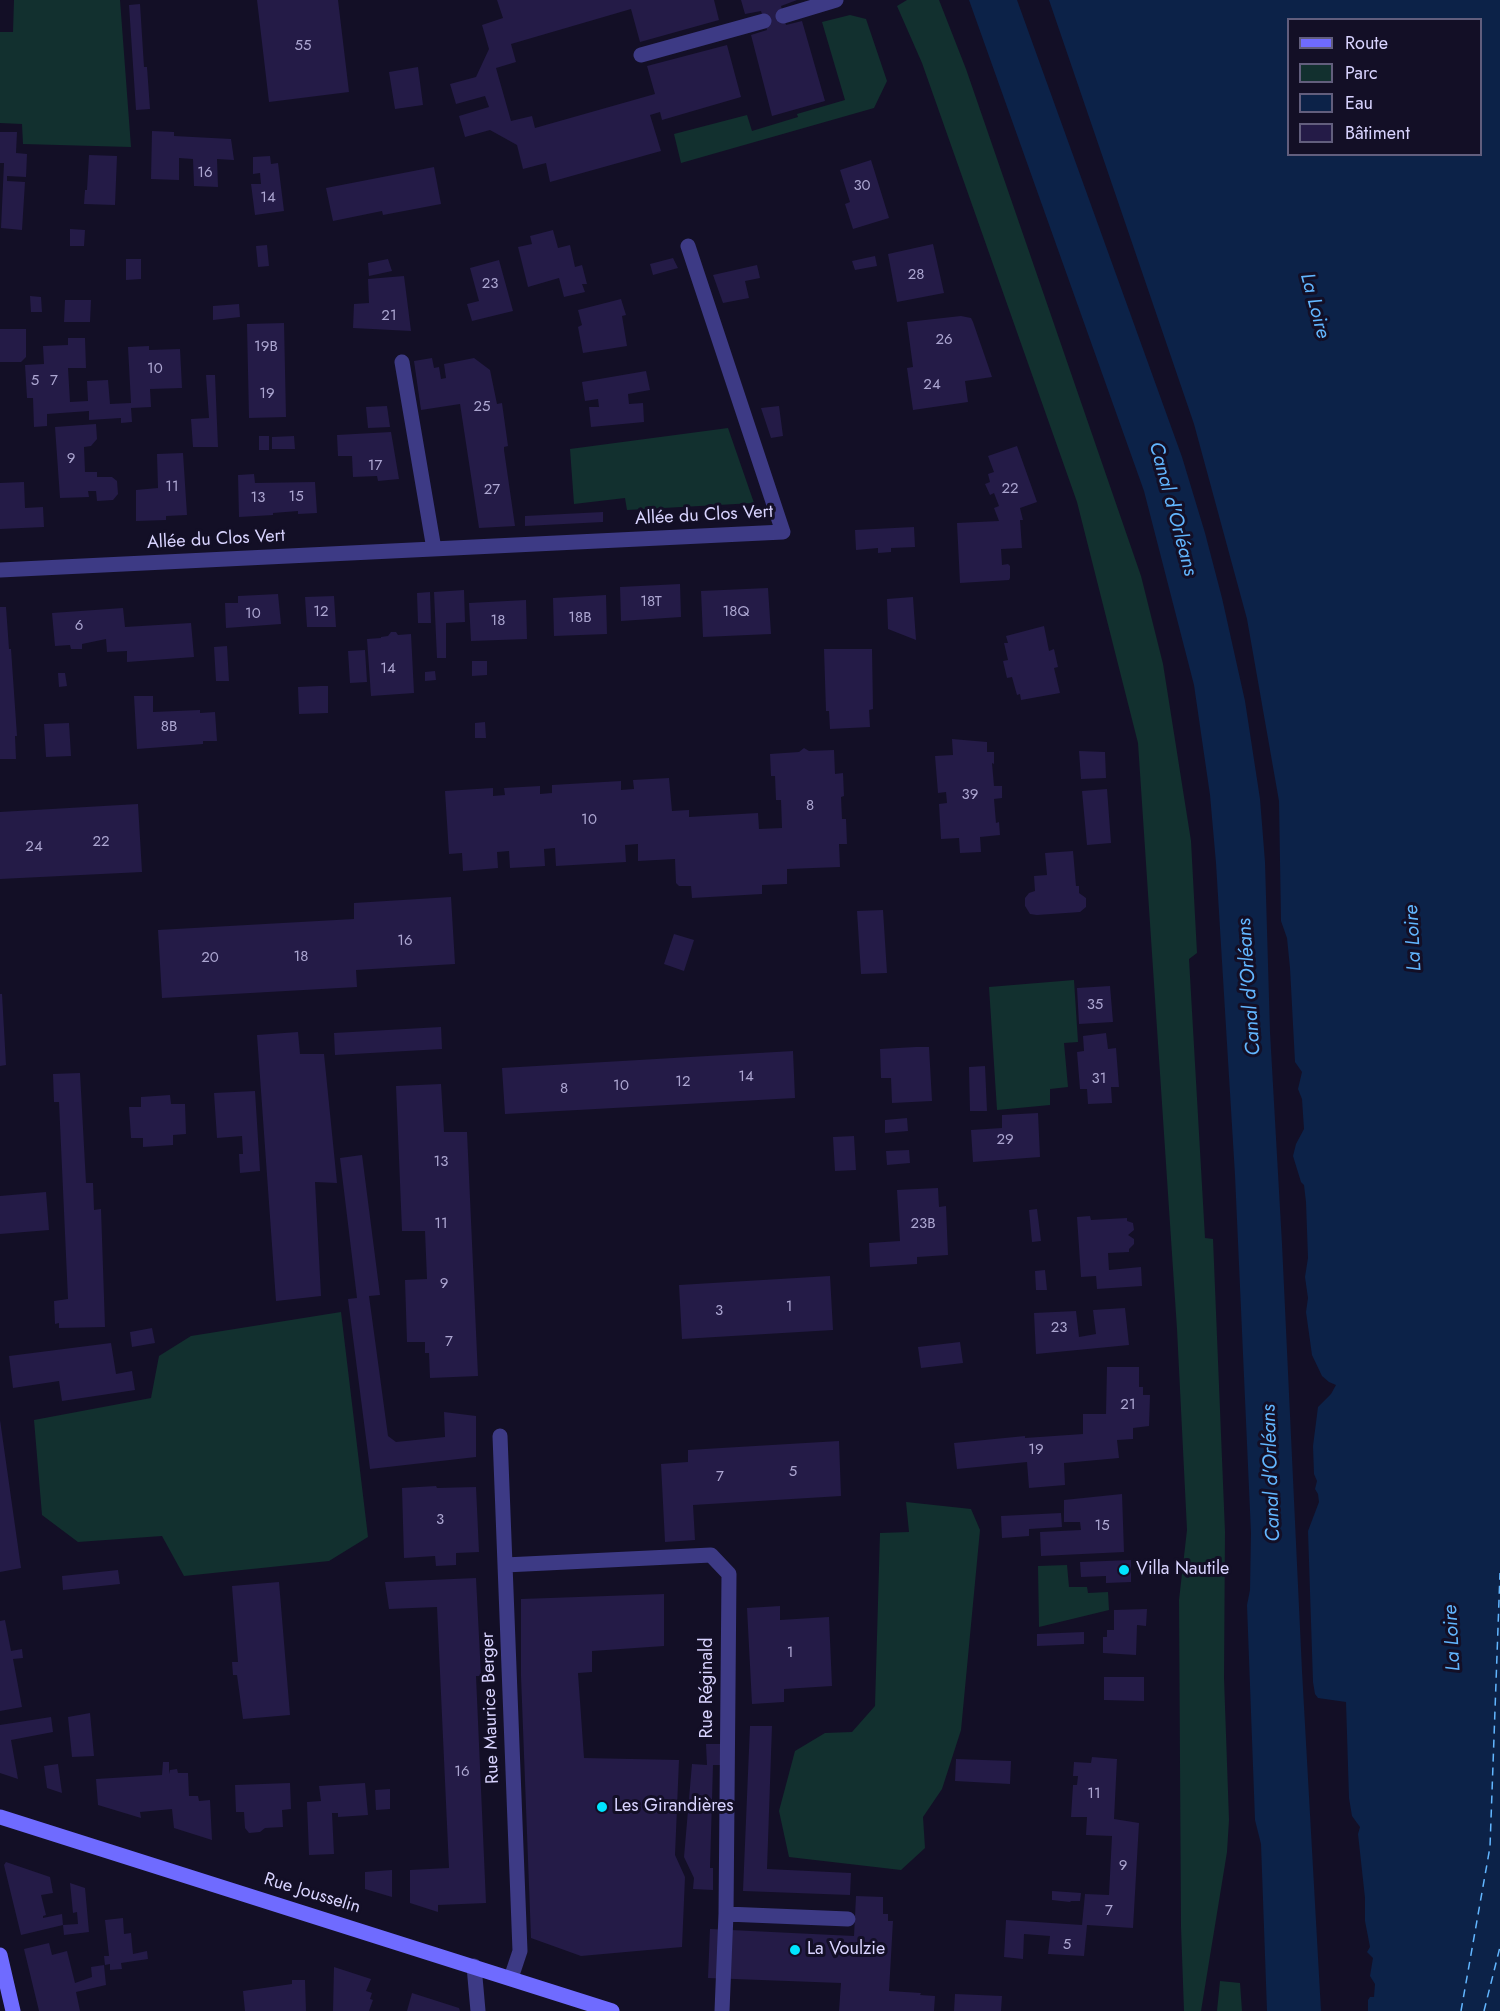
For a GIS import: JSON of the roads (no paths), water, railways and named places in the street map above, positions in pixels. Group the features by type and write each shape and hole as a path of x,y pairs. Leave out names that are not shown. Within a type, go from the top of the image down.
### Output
{"street":[{"path":"783,15 836,0"},
{"path":"641,55 764,21"},
{"name":"Allée du Clos Vert","path":"0,570 783,532 688,246"},
{"path":"402,362 434,549"},
{"name":"Rue Maurice Berger","path":"500,1436 520,1951 511,1978"},
{"name":"Rue Réginald","path":"505,1565 711,1555 729,1574 726,1914 722,2011"},
{"name":"Rue Jousselin","path":"0,1817 612,2011"},
{"path":"726,1914 848,1919"},
{"path":"0,1955 13,2011"},
{"path":"474,1966 477,2011"}],"water":[{"name":"Canal d'Orléans","path":"969,0 1017,0 1182,457 1222,598 1245,701 1260,799 1265,862 1270,1032 1321,2011 1267,2011 1261,1844 1255,1820 1247,1605 1250,1590 1251,1533 1235,1175 1216,863 1210,795 1194,685 1144,491"},
{"name":"La Loire","path":"1049,0 1500,0 1500,2011 1368,2011 1368,2000 1374,1997 1375,1984 1370,1976 1373,1958 1367,1952 1370,1947 1365,1921 1365,1898 1358,1834 1360,1827 1352,1816 1349,1798 1346,1702 1318,1698 1313,1682 1308,1531 1319,1502 1315,1489 1317,1481 1314,1474 1313,1446 1318,1407 1331,1394 1336,1385 1322,1376 1312,1355 1306,1312 1308,1298 1305,1277 1308,1258 1306,1202 1304,1185 1293,1156 1304,1129 1302,1099 1298,1089 1302,1072 1295,1062 1290,968 1287,938 1281,921 1279,801 1247,619 1194,424"}],"place":[{"name":"Villa Nautile","path":"1124,1570"},
{"name":"Les Girandières","path":"602,1807"},
{"name":"La Voulzie","path":"795,1950"}]}
